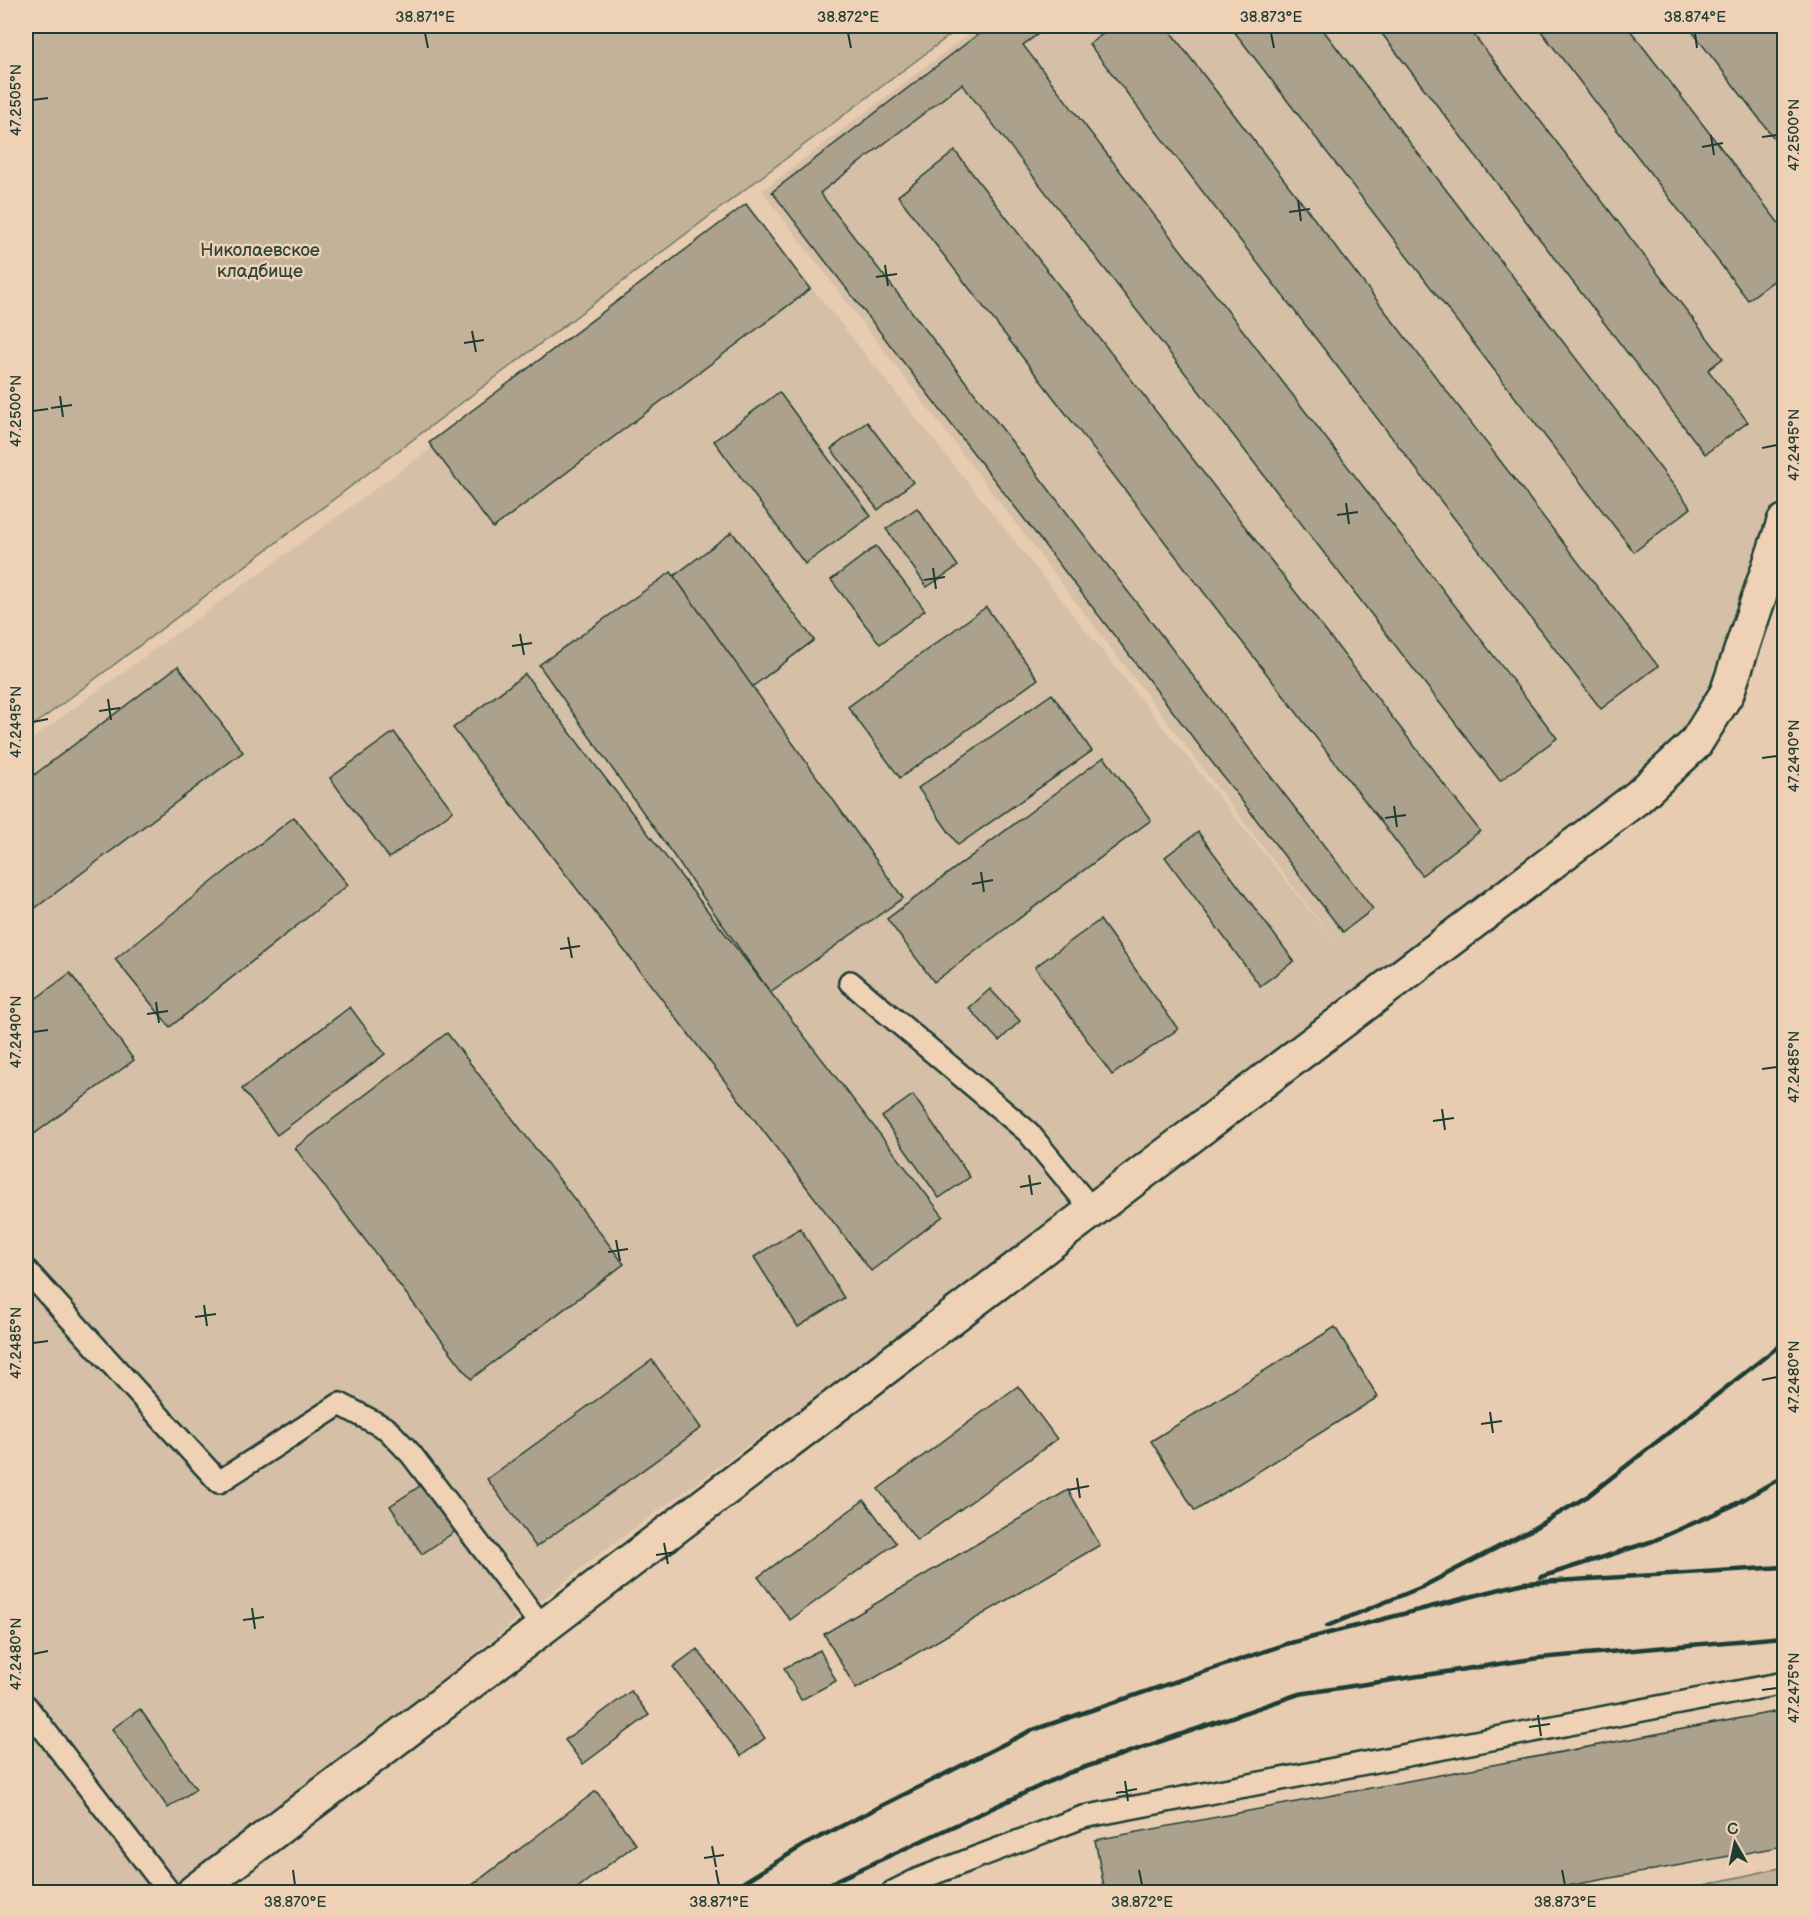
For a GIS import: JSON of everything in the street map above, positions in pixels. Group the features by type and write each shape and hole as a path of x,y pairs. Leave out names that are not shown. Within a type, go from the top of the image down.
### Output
{"street":[{"path":"194,1893 1638,797 1695,744 1727,693 1785,522"}],"lane":[{"path":"850,982 1028,1132 1093,1210"},
{"path":"26,1270 219,1482 340,1404 387,1429 411,1454 543,1628"},
{"path":"893,1893 920,1879 1083,1817 1785,1683"},
{"path":"26,1706 169,1893"}],"shaded area":[{"path":"979,26 1784,26 1784,484 1751,580 1719,691 1650,772 1372,989 599,1554 177,1892 26,1892 26,743 753,214 1346,956 762,191"}],"green space":[{"name":"Николаевское кладбище","path":"26,26 962,26 26,731"},
{"path":"1784,1867 1784,1892 1672,1892"}],"building":[{"path":"989,26 1049,26 1023,45 1557,738 1500,781 962,84 820,193 1373,909 1343,932 772,192"},
{"path":"1114,26 1166,26 1658,666 1601,709 1089,44"},
{"path":"1230,26 1320,26 1691,508 1634,552"},
{"path":"1376,26 1467,26 1723,358 1708,370 1748,422 1705,454"},
{"path":"1537,26 1627,26 1784,230 1784,273 1748,300"},
{"path":"1688,26 1779,26 1784,32 1784,151"},
{"path":"955,151 1480,831 1422,875 898,196"},
{"path":"746,204 810,289 493,528 429,443"},
{"path":"779,392 871,516 805,564 714,441"},
{"path":"867,422 913,482 878,510 831,449"},
{"path":"917,508 958,566 927,587 886,529"},
{"path":"732,532 814,640 752,687 670,579"},
{"path":"876,546 925,610 880,644 831,580"},
{"path":"671,572 903,898 770,992 539,665"},
{"path":"986,607 1038,679 900,778 848,707"},
{"path":"178,666 243,752 26,915 26,781"},
{"path":"525,674 943,1216 871,1271 453,728"},
{"path":"1052,694 1092,751 958,845 918,788"},
{"path":"394,732 453,811 389,858 330,778"},
{"path":"1104,757 1151,820 934,982 887,919"},
{"path":"294,817 348,885 170,1027 115,959"},
{"path":"1198,832 1294,961 1260,986 1165,857"},
{"path":"1100,920 1178,1029 1112,1075 1035,967"},
{"path":"70,973 134,1060 26,1140 26,1006"},
{"path":"990,989 1020,1021 999,1041 969,1008"},
{"path":"350,1007 385,1054 277,1135 242,1089"},
{"path":"447,1033 624,1264 471,1379 295,1148"},
{"path":"913,1095 970,1177 939,1198 882,1117"},
{"path":"800,1228 844,1298 798,1327 754,1257"},
{"path":"1335,1327 1378,1397 1195,1511 1151,1441"},
{"path":"652,1360 701,1428 536,1547 487,1479"},
{"path":"1018,1386 1057,1439 917,1541 878,1489"},
{"path":"429,1480 460,1528 422,1554 390,1506"},
{"path":"1068,1490 1100,1545 856,1689 824,1634"},
{"path":"864,1500 896,1543 790,1620 758,1577"},
{"path":"697,1649 765,1738 741,1756 673,1667"},
{"path":"820,1650 836,1681 801,1700 784,1668"},
{"path":"631,1691 649,1715 583,1764 565,1740"},
{"path":"140,1709 196,1789 168,1808 112,1729"},
{"path":"1784,1710 1784,1846 1535,1892 1105,1892 1095,1840"},
{"path":"596,1791 636,1844 572,1892 463,1892"}],"railway":[{"path":"1327,1626 1422,1587 1529,1531 1588,1496 1784,1342"},
{"path":"1541,1577 1653,1541 1732,1506 1784,1476"},
{"path":"728,1892 804,1845 1030,1731 1286,1644 1524,1583 1784,1567"},
{"path":"811,1892 1068,1773 1299,1694 1539,1658 1784,1637"}]}
